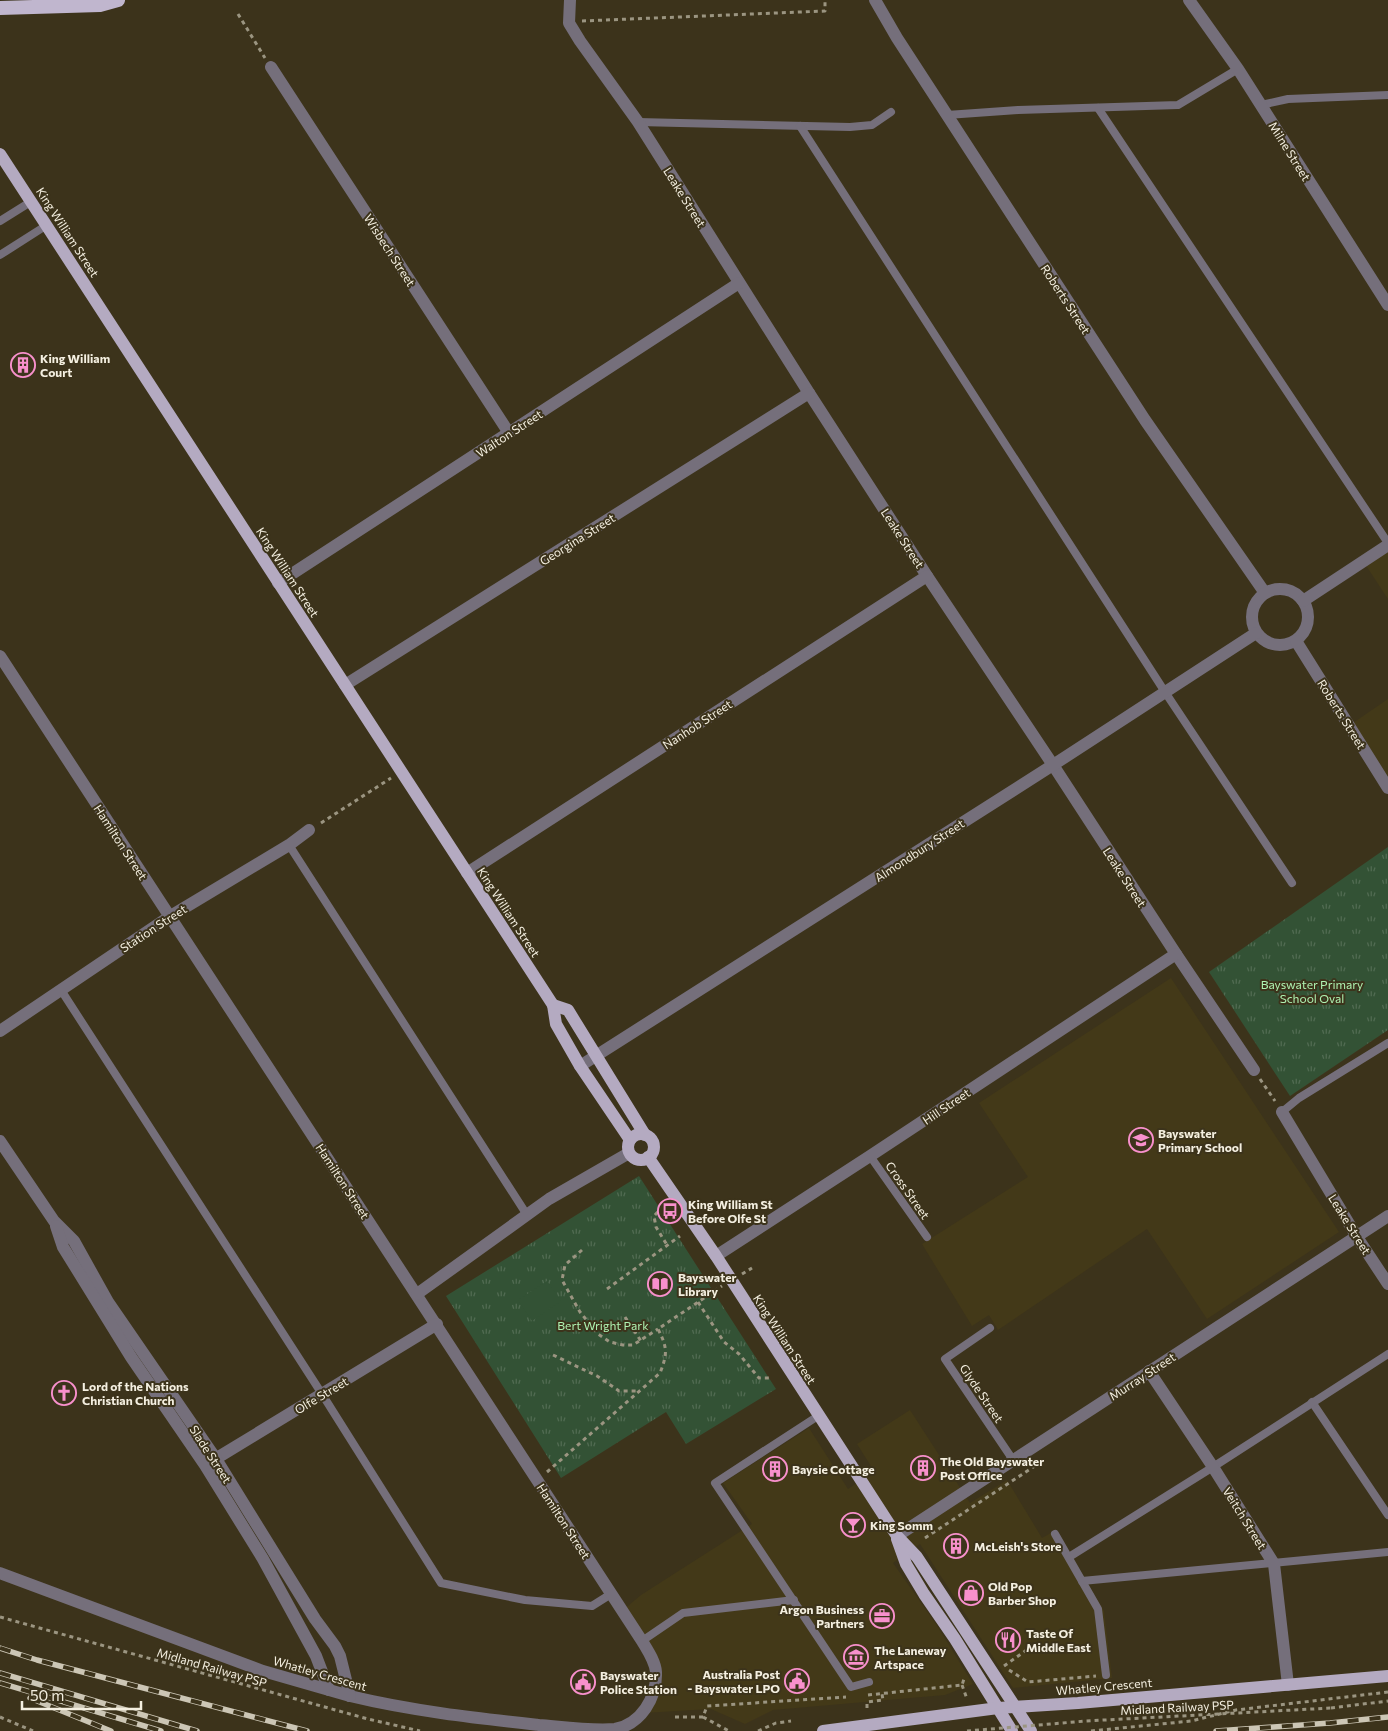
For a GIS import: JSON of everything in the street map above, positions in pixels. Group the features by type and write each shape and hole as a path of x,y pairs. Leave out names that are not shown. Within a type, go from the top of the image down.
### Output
{"highway":[{"path":"2,9 100,5 118,0"}],"main road":[{"name":"King William Street","path":"0,154 553,1005 556,1024 629,1147"},
{"name":"King William Street","path":"553,1005 568,1010 645,1135 653,1144 653,1151 648,1158 716,1256 897,1536 917,1557 1031,1731"},
{"path":"645,1135 637,1135 629,1147 635,1159 648,1158"},
{"name":"King William Street","path":"897,1536 906,1564 1012,1731"},
{"name":"Whatley Crescent","path":"823,1731 998,1708 1388,1676"}],"street":[{"path":"569,23 570,0"},
{"name":"Roberts Street","path":"875,0 897,38 1145,420 1265,593"},
{"name":"Milne Street","path":"1189,0 1238,69 1388,305"},
{"name":"Leake Street","path":"569,23 580,42 638,122 927,576 1254,1070"},
{"name":"Wisbech Street","path":"270,67 509,433"},
{"name":"Walton Street","path":"278,583 739,283"},
{"name":"Georgina Street","path":"344,685 809,393"},
{"path":"1303,601 1388,544"},
{"name":"Nanhob Street","path":"467,873 927,576"},
{"path":"1275,589 1286,590 1296,594 1303,601 1307,609 1308,618 1302,635 1296,641 1279,646 1270,644 1256,633 1252,616 1254,607 1258,599 1265,593 1275,589"},
{"name":"Almondbury Street","path":"580,1066 1053,765 1256,633"},
{"name":"Roberts Street","path":"1296,641 1388,788"},
{"name":"Hamilton Street","path":"0,656 652,1657 656,1672 654,1690 649,1705 643,1713"},
{"name":"Station Street","path":"0,1031 169,917 289,845 310,830"},
{"name":"Hill Street","path":"716,1256 1176,954"},
{"name":"Leake Street","path":"1282,1112 1357,1237 1388,1284"},
{"name":"Slade Street","path":"0,1141 54,1221 63,1246 131,1357 210,1462 335,1646 340,1656 350,1696"},
{"path":"417,1294 527,1214 629,1147"},
{"name":"Murray Street","path":"897,1536 1388,1216"},
{"name":"Olfe Street","path":"210,1462 436,1324"},
{"name":"Veitch Street","path":"1149,1372 1213,1467 1274,1564 1288,1685"},
{"name":"Slade Street","path":"210,1462 316,1656 329,1690"},
{"name":"Whatley Crescent","path":"0,1573 263,1671 372,1701 476,1718 601,1730 616,1729 626,1725 636,1720 643,1713"}],"lane":[{"path":"947,115 1018,110 1178,105 1238,69"},
{"path":"1261,105 1288,99 1388,94"},
{"path":"1098,108 1388,544"},
{"path":"638,122 850,127 872,125 891,112"},
{"path":"800,126 1165,692 1292,883"},
{"path":"0,221 32,201"},
{"path":"0,255 47,225"},
{"path":"289,845 527,1214"},
{"path":"61,990 322,1394 441,1583 525,1600 592,1606 610,1594"},
{"path":"1282,1112 1299,1098 1388,1043"},
{"name":"Cross Street","path":"870,1156 927,1237"},
{"name":"Glyde Street","path":"990,1328 945,1359 1013,1460"},
{"path":"1069,1557 1388,1354"},
{"path":"1312,1402 1388,1516"},
{"path":"818,1416 715,1483 851,1688 869,1682"},
{"path":"1055,1534 1098,1609 1106,1675"},
{"path":"1082,1582 1388,1552"},
{"path":"642,1642 683,1613 794,1600"}],"path":[{"path":"569,23 591,20 825,11 825,0"},
{"path":"238,14 270,67"},
{"path":"310,830 401,771"},
{"path":"1254,1070 1282,1112"},
{"path":"663,1206 654,1216 656,1228 667,1245"},
{"path":"607,1289 680,1236"},
{"path":"582,1250 565,1265 562,1280 580,1312 598,1334 610,1342 628,1345 641,1341 731,1280 752,1268"},
{"path":"698,1302 724,1342 739,1354 759,1378 771,1378"},
{"path":"625,1317 641,1341"},
{"path":"537,1480 660,1373 665,1362 666,1346 658,1329"},
{"path":"553,1355 597,1376 619,1391 641,1390"},
{"path":"925,1538 1041,1462"},
{"name":"Midland Railway PSP","path":"0,1617 368,1719 420,1731"},
{"path":"1028,1649 1005,1667 1028,1682 1106,1675"},
{"path":"863,1696 962,1685 965,1679"},
{"path":"1091,1731 1191,1721 1236,1710 1388,1692"},
{"path":"867,1708 866,1702 883,1700 882,1694"},
{"path":"703,1717 707,1706 853,1696"},
{"name":"Midland Railway PSP","path":"968,1731 1086,1721 1330,1708 1388,1701"},
{"path":"675,1717 703,1717 729,1731"},
{"path":"0,1718 33,1731"},
{"path":"758,1731 776,1723 792,1721"}],"shaded area":[{"path":"1388,545 1388,599 1363,561"},
{"path":"1388,699 1388,788 1350,725"},
{"name":"Bayswater Primary School","path":"1171,978 1339,1232 1207,1319 1147,1229 998,1330 989,1315 972,1326 922,1244 1028,1177 979,1103"},
{"path":"910,1410 970,1503 1007,1480 1042,1538 1056,1530 1104,1611 1112,1678 1013,1688 920,1544 893,1563 936,1624 973,1684 945,1695 773,1710 745,1724 711,1709 643,1713 656,1671 622,1611 641,1595 752,1524 723,1483 809,1428 848,1489 874,1471 857,1444"}],"green space":[{"name":"Bayswater Primary School Oval","path":"1388,847 1388,1030 1290,1096 1209,972"},
{"name":"Bert Wright Park","path":"639,1176 776,1389 686,1444 666,1412 561,1478 446,1296"},
{"path":"547,1281 561,1301 532,1321 518,1300"}],"railway":[{"path":"0,1648 37,1660 307,1731"},
{"path":"0,1673 197,1731"},
{"path":"0,1683 161,1731"},
{"path":"30,1698 111,1731"},
{"path":"1216,1731 1388,1717"}],"place":[{"name":"King William Court","path":"23,365"},
{"name":"Bayswater Primary School","path":"1141,1140"},
{"name":"King William St Before Olfe St","path":"670,1211"},
{"name":"Bayswater Library","path":"660,1284"},
{"name":"Lord of the Nations Christian Church","path":"64,1393"},
{"name":"The Old Bayswater Post Office","path":"923,1468"},
{"name":"Baysie Cottage","path":"775,1469"},
{"name":"King Somm","path":"853,1525"},
{"name":"McLeish's Store","path":"956,1546"},
{"name":"Old Pop Barber Shop","path":"971,1593"},
{"name":"Argon Business Partners","path":"882,1616"},
{"name":"Taste Of Middle East","path":"1008,1640"},
{"name":"The Laneway Artspace","path":"856,1657"},
{"name":"Australia Post - Bayswater LPO","path":"797,1681"},
{"name":"Bayswater Police Station","path":"583,1682"}]}
